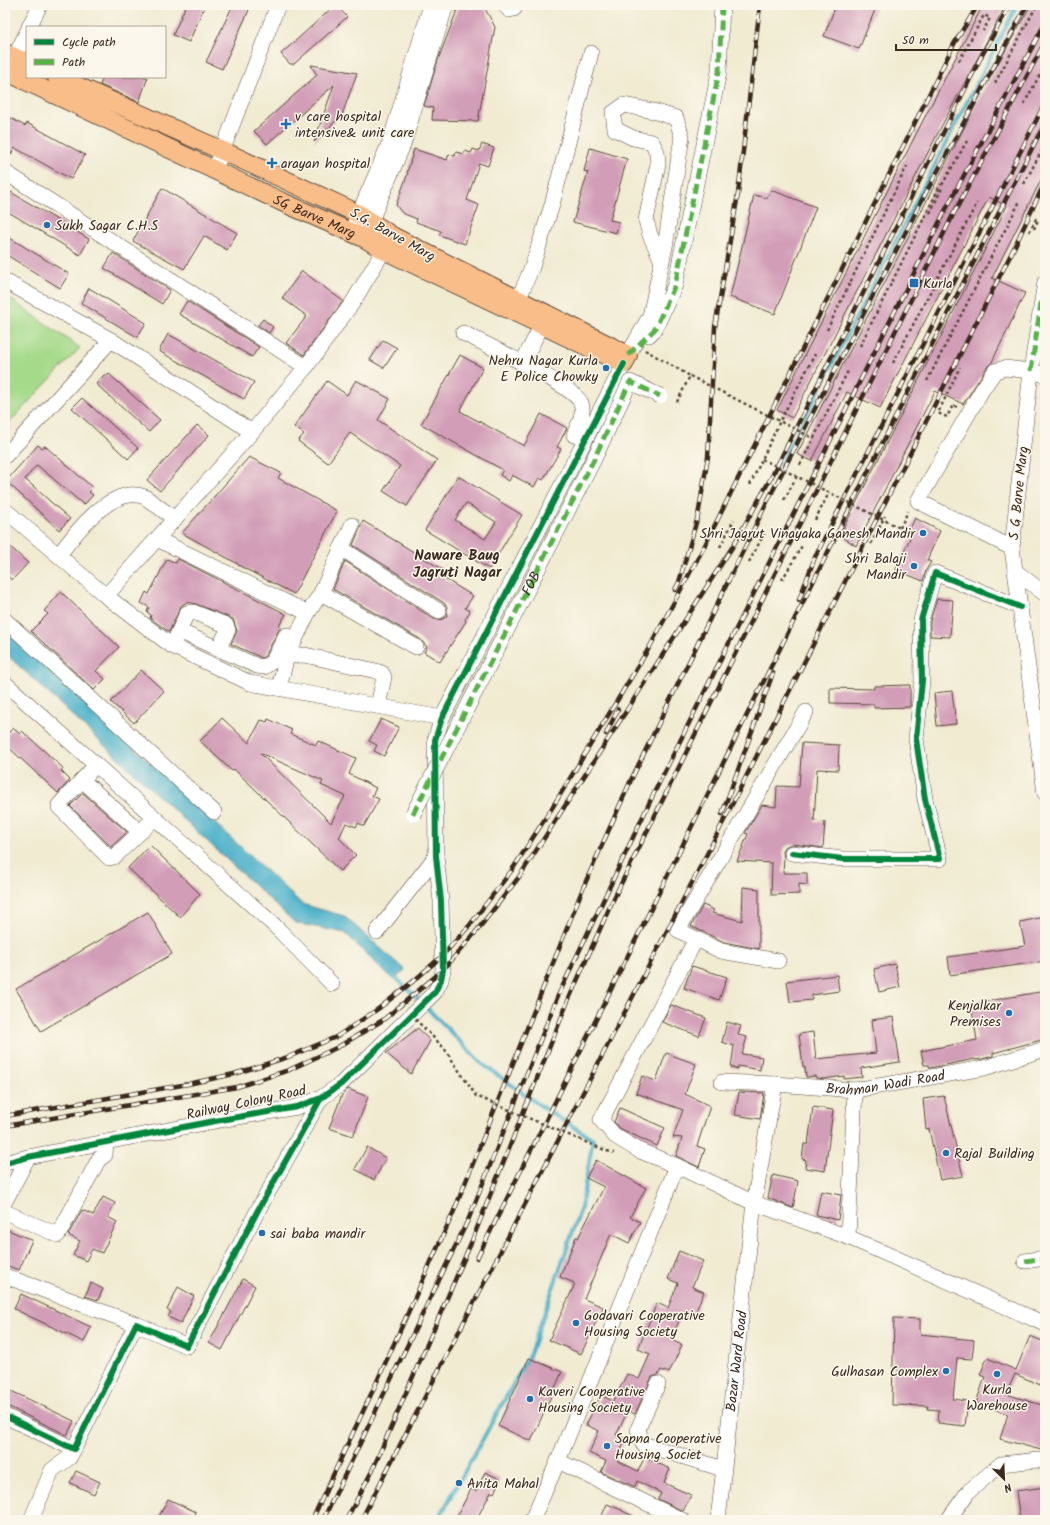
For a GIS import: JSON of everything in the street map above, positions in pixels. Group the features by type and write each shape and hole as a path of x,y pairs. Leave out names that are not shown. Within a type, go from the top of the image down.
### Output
{"main road":[{"name":"SG Barve Marg","path":"12,63 26,70"},
{"name":"SG Barve Marg","path":"40,78 215,170 357,235 384,250 516,305 542,325 630,355"},
{"name":"S.G. Barve Marg","path":"59,78 223,151 365,218 392,236 516,305 630,355"},
{"path":"280,201 289,183"}],"street":[{"path":"30,26 40,5"},
{"path":"215,170 278,5"},
{"path":"365,218 390,142 431,5"},
{"path":"357,235 404,145 446,5"},
{"path":"505,5 509,10 514,9 516,5"},
{"path":"630,355 655,329 675,285 719,72 722,5"},
{"path":"12,63 26,34"},
{"path":"516,305 532,267 552,205 591,53"},
{"name":"Railway Colony Road","path":"5,1163 106,1142 297,1107 321,1098 341,1084 434,992 441,980 443,962 441,901 436,856 435,740 442,718 650,316 662,261 682,137 676,118 653,111 624,105 613,113 615,128 633,138 652,142 657,152 658,164 646,220 650,235 662,261"},
{"path":"5,172 306,367"},
{"path":"106,596 252,432 306,367 352,302 384,250"},
{"path":"5,281 111,340 252,432"},
{"name":"S G Barve Marg","path":"1038,373 1005,368 995,371 982,390 918,501 1012,548 1038,373 1045,282"},
{"path":"522,363 542,325"},
{"path":"463,333 522,363 564,388 581,402 583,412 574,435"},
{"path":"5,456 111,340"},
{"name":"FOB","path":"413,814 593,461 630,382 660,396"},
{"path":"59,555 82,525 112,501 122,497 140,495 145,497 175,519"},
{"path":"5,510 106,596 172,646 250,683 442,718"},
{"path":"179,631 256,666 268,666 273,661 303,611 321,593 352,525"},
{"path":"157,538 303,611"},
{"path":"341,548 439,611"},
{"path":"1012,548 1045,793"},
{"path":"1015,571 1045,594"},
{"path":"792,853 843,859 940,859 925,799 916,739 922,681 921,620 935,573 1020,607"},
{"path":"321,593 416,647"},
{"path":"279,688 287,656 303,611"},
{"path":"172,646 187,613 193,612 226,625 228,630 218,649"},
{"path":"5,620 214,812"},
{"path":"287,656 305,655 382,673 384,677 378,706"},
{"path":"5,683 275,926 332,984"},
{"path":"778,961 721,951 678,930 806,712"},
{"path":"96,765 59,805 59,807 109,858 114,857 155,818"},
{"path":"82,780 140,832"},
{"path":"110,805 124,790"},
{"path":"377,932 436,856"},
{"path":"696,939 602,1120 615,1136 638,1150 677,1166 754,1203 848,1237 1045,1324"},
{"name":"Brahman Wadi Road","path":"722,1082 855,1090 984,1068 1045,1049"},
{"name":"Bazar Ward Road","path":"718,1520 754,1203 775,1084"},
{"path":"848,1237 855,1090"},
{"path":"5,1276 136,1324 187,1346 258,1210 321,1098"},
{"path":"5,1212 58,1236 99,1159 106,1155 106,1142"},
{"path":"5,1201 28,1157"},
{"path":"532,1520 558,1461 677,1166"},
{"path":"1025,1261 1045,1258"},
{"path":"52,1496 62,1470 72,1453 136,1324"},
{"path":"658,1384 638,1429 643,1444 724,1469"},
{"path":"5,1416 72,1453"},
{"path":"31,1520 52,1470 72,1453"},
{"path":"948,1520 968,1492 1001,1464 1038,1460 1045,1462"},
{"path":"558,1461 682,1520"}],"path":[{"path":"995,83 1037,5"},
{"path":"959,61 984,15 990,18 983,31"},
{"path":"1024,104 1043,69"},
{"path":"860,346 942,185 967,141"},
{"path":"1024,184 1042,150"},
{"path":"827,330 906,166"},
{"path":"930,213 942,185"},
{"path":"927,381 1020,201"},
{"path":"893,363 977,203"},
{"path":"1029,232 1036,219 1038,220 1033,231"},
{"path":"750,484 780,421 815,354"},
{"path":"630,355 690,376 813,438"},
{"path":"956,413 959,407 953,404 947,417 938,413 960,367"},
{"path":"800,465 848,371"},
{"path":"676,404 690,376"},
{"path":"762,459 900,528"},
{"path":"784,500 797,476"},
{"path":"815,520 829,493"},
{"path":"872,544 885,516"},
{"path":"720,547 734,520"},
{"path":"749,562 764,534"},
{"path":"782,580 803,544"},
{"path":"412,1014 444,1048 476,1096 607,1151"}],"green space":[{"path":"5,295 80,348 5,427"}],"water":[{"path":"5,628 302,904 344,916 405,970 393,980 345,933 295,923 5,653"}],"building":[{"path":"186,5 205,5 189,42 173,35"},
{"path":"233,5 238,5 249,10 222,69 206,62"},
{"path":"459,5 483,5 495,27 478,121 432,120 433,108 424,106 438,60"},
{"path":"836,5 877,5 859,49 824,36"},
{"path":"983,5 1006,5 940,129 792,418 777,410 914,138"},
{"path":"1031,5 1045,5 1045,172 992,278 1025,293 992,362 963,404 935,391 856,546 840,535 1007,206 989,197 880,408 847,392 812,461 797,454 986,85"},
{"path":"337,6 347,17 294,64 290,64 281,54 333,7 335,9"},
{"path":"311,65 357,73 342,115 314,142 334,85 267,144 254,131 317,75"},
{"path":"103,78 148,78 139,102 100,85"},
{"path":"5,115 25,126 27,123 85,155 71,179 15,148 5,163"},
{"path":"482,144 494,148 488,166 479,163 467,200 479,205 465,244 439,235 441,231 416,222 417,219 402,213 396,205 408,173 414,149 447,160 449,154 455,156 456,152 464,154 465,151 471,153 473,149 479,151"},
{"path":"590,148 627,159 610,220 619,222 616,233 573,222 588,172 584,171"},
{"path":"162,188 237,233 227,250 204,236 184,269 133,241"},
{"path":"771,190 816,207 775,314 730,297 754,195 767,198"},
{"name":"Sukh Sagar C.H.S","path":"9,191 89,239 80,255 5,210 5,197"},
{"path":"5,235 69,274 60,288 5,254"},
{"path":"113,253 170,290 162,304 104,268"},
{"path":"302,271 343,301 304,355 286,343 307,316 282,298"},
{"path":"89,288 146,323 137,337 81,303"},
{"path":"187,301 259,347 252,357 179,314"},
{"path":"263,319 273,327 269,333 258,325"},
{"path":"168,334 254,382 244,399 159,351"},
{"path":"383,340 397,348 384,368 370,360"},
{"path":"460,355 483,368 460,411 524,446 541,414 567,428 557,447 561,449 543,480 539,478 534,487 512,475 509,481 500,475 503,470 421,424"},
{"path":"105,374 107,376 109,374 160,420 149,432 96,384"},
{"path":"356,380 390,399 378,420 437,460 407,506 383,491 400,466 350,433 328,463 298,441 304,434 294,427 327,381 347,395"},
{"path":"82,398 138,448 128,459 72,408"},
{"path":"197,425 209,435 160,491 147,480"},
{"path":"38,445 42,448 45,446 93,488 89,492 93,495 84,505 37,465 25,479 70,519 59,530 6,481"},
{"path":"249,457 281,473 278,478 337,511 294,594 238,565 182,533"},
{"path":"458,476 522,515 489,569 425,530","holes":["466,503 496,522 485,539 455,520"]},
{"path":"915,518 940,531 927,560 931,562 926,570 923,581 896,570 911,536 907,535"},
{"path":"363,521 448,573 445,579 473,596 465,608 470,611 465,620 466,621 440,662 424,652 427,647 420,639 333,589 345,561 434,619 443,619 447,616 447,607 444,603 353,545"},
{"path":"5,542 28,563 12,580 5,574"},
{"path":"167,559 176,563 178,559 286,614 279,626 281,627 266,655 262,658 231,644 237,631 233,619 196,604 187,602 181,606 169,632 150,618 151,615 147,612 149,607 141,603 146,592 149,594"},
{"path":"61,592 119,647 96,671 105,679 94,690 31,631 48,614 44,611"},
{"path":"937,599 953,600 950,637 930,636 930,621"},
{"path":"141,670 164,691 134,723 111,702"},
{"path":"910,685 910,707 874,708 874,704 830,703 830,688 874,689 874,686"},
{"path":"952,691 956,724 937,726 934,693"},
{"path":"222,718 249,743 261,720 267,722 268,719 292,730 290,734 316,745 318,741 356,758 349,774 376,788 372,796 379,799 364,826 358,823 356,827 346,823 339,838 356,855 340,871 234,769 232,771 200,741","holes":["260,753 323,781 321,785 345,796 331,823"]},
{"path":"381,719 399,727 384,756 374,751 377,745 369,741"},
{"path":"13,728 20,734 22,731 63,768 61,771 70,780 58,793 5,744 5,737"},
{"path":"802,743 839,745 838,770 817,769 814,821 825,822 823,848 793,844 785,847 783,852 783,873 807,873 807,885 799,884 799,894 771,895 772,863 737,861 748,834 745,833 762,805 776,807 777,786 799,787"},
{"path":"83,793 127,832 111,847 70,806"},
{"path":"150,845 200,894 180,917 128,868"},
{"path":"743,887 759,889 759,949 724,942 691,926 703,905 714,910 712,913 742,921"},
{"path":"148,912 172,954 41,1031 16,989"},
{"path":"1045,917 1045,931 1043,932 1045,961 950,975 948,957 1025,946 1020,922"},
{"path":"895,964 900,987 879,992 874,969"},
{"path":"692,966 727,977 719,1000 684,988"},
{"path":"837,975 839,991 812,995 812,1000 790,1002 787,981"},
{"path":"1045,991 1045,1039 993,1053 993,1056 982,1059 930,1068 929,1065 924,1065 921,1051 977,1040 971,1004"},
{"path":"671,1005 706,1018 699,1036 662,1022"},
{"path":"893,1017 900,1062 861,1068 862,1077 844,1079 844,1076 824,1079 816,1078 815,1076 806,1077 805,1067 803,1067 799,1034 813,1032 816,1059 876,1053 872,1020"},
{"path":"727,1022 741,1026 738,1035 747,1037 742,1054 762,1057 760,1070 738,1066 738,1069 731,1067 734,1046 722,1042"},
{"path":"418,1028 430,1041 411,1074 386,1053"},
{"path":"666,1053 696,1064 685,1094 710,1106 697,1146 705,1149 699,1167 676,1156 682,1138 673,1137 683,1110 636,1093 642,1076 656,1081"},
{"path":"348,1089 368,1097 353,1136 329,1128 342,1095"},
{"path":"739,1092 764,1093 760,1119 735,1115"},
{"name":"Rajal Building","path":"944,1096 963,1176 940,1180 929,1129 926,1130 923,1099"},
{"path":"813,1107 833,1110 825,1171 805,1168 806,1160 802,1159 804,1144 808,1144"},
{"path":"620,1108 665,1128 657,1146 621,1129 614,1122"},
{"path":"367,1147 386,1158 374,1180 355,1169"},
{"path":"596,1160 646,1188 630,1217 640,1222 629,1243 611,1234 584,1299 603,1307 581,1354 549,1340 574,1286 574,1283 560,1277 576,1237 578,1238 604,1187 586,1178"},
{"path":"773,1175 798,1181 793,1208 768,1198"},
{"path":"821,1191 841,1195 838,1220 816,1215"},
{"path":"103,1197 115,1203 108,1217 117,1222 102,1253 92,1249 86,1261 73,1255 80,1241 68,1235 82,1210 93,1215"},
{"path":"8,1230 32,1240 19,1270 5,1265 5,1237"},
{"path":"679,1251 703,1261 692,1287 704,1292 693,1318 682,1314 671,1340 682,1345 669,1373 661,1370 658,1375 652,1377 635,1414 628,1411 616,1435 626,1439 616,1460 638,1471 645,1457 670,1469 664,1483 691,1495 683,1511 658,1499 661,1493 637,1481 635,1487 601,1472 606,1461 589,1453 599,1431 586,1425 601,1395 613,1401 627,1374 639,1379 650,1354 638,1349 657,1303 668,1308 678,1283 668,1279"},
{"path":"243,1279 255,1286 222,1350 209,1343"},
{"path":"91,1283 103,1289 98,1300 85,1296"},
{"path":"178,1287 194,1296 181,1323 168,1317 171,1312 167,1310"},
{"path":"21,1294 91,1327 84,1342 14,1309"},
{"path":"894,1318 920,1319 920,1334 974,1340 972,1359 957,1358 953,1399 968,1401 965,1426 938,1423 939,1410 927,1409 928,1406 892,1405"},
{"path":"1030,1336 1045,1342 1045,1387 1015,1374 1006,1394 1045,1406 1045,1451 1000,1439 1008,1414 976,1403 985,1377 980,1375 987,1358 1016,1370"},
{"name":"Kaveri Cooperative Housing Society","path":"529,1358 562,1372 531,1441 498,1426"},
{"path":"5,1388 74,1421 67,1435 5,1405"},
{"path":"76,1471 100,1482 94,1494 70,1483"},
{"path":"485,1472 500,1479 494,1493 491,1492 476,1520 455,1520 471,1489 476,1491"},
{"path":"1045,1487 1045,1520 1020,1520 1016,1491"},
{"path":"168,1499 196,1512 193,1520 157,1520"},
{"path":"607,1504 622,1510 642,1520 600,1520"}],"waterway":[{"path":"780,466 1017,5"},
{"path":"392,974 420,1001"},
{"path":"425,1006 481,1063 545,1109 593,1139 581,1208 530,1354 438,1520"}],"railway":[{"path":"675,590 679,582 698,516 708,457 715,327 738,194 760,5"},
{"path":"5,1116 188,1084 234,1074 288,1057 336,1037 378,1009 416,979 443,955 469,926 512,870 552,808 649,648 704,547 954,44 978,5"},
{"path":"5,1126 237,1087 289,1070 338,1047 383,1020 443,970 475,933 519,877 733,546 772,476 981,57 1010,5"},
{"path":"312,1520 374,1388 454,1211 583,888 631,780 767,502 921,202 1027,5"},
{"path":"323,1520 469,1218 557,998 654,793 945,211 1045,23"},
{"path":"346,1520 372,1471 471,1243 568,1001 612,902 953,215 1045,42"},
{"path":"799,600 815,557 1045,103"},
{"path":"477,1258 901,406 1045,123"},
{"path":"361,1520 710,848 1012,252 1045,182"},
{"path":"722,814 773,673"},
{"path":"606,734 618,709"}],"marked path":[{"path":"628,355 655,329 675,285 719,72 722,5"},
{"path":"1031,371 1044,282"},
{"path":"413,814 593,461 630,382 660,396"},
{"path":"1025,1261 1045,1258"}],"cycle path":[{"path":"5,1163 28,1157 215,1121 297,1107 321,1098 341,1084 435,992 441,980 443,970 441,901 436,856 435,740 442,718 624,364"},
{"path":"792,853 843,859 940,859 925,799 916,739 922,681 921,620 935,573 1020,607"},
{"path":"5,1416 74,1449 136,1324 187,1346 258,1210 321,1098"}],"place":[{"name":"v care hospital intensive& unit care","path":"286,124"},
{"name":"arayan hospital","path":"272,163"},
{"name":"Sukh Sagar C.H.S","path":"47,225"},
{"name":"Kurla","path":"914,283"},
{"name":"Nehru Nagar Kurla E Police Chowky","path":"606,368"},
{"name":"Shri Jagrut Vinayaka Ganesh Mandir","path":"923,533"},
{"name":"Shri Balaji Mandir","path":"914,566"},
{"name":"Kenjalkar Premises","path":"1009,1013"},
{"name":"Rajal Building","path":"946,1153"},
{"name":"sai baba mandir","path":"262,1233"},
{"name":"Godavari Cooperative Housing Society","path":"576,1323"},
{"name":"Gulhasan Complex","path":"946,1371"},
{"name":"Kurla Warehouse","path":"997,1374"},
{"name":"Kaveri Cooperative Housing Society","path":"530,1399"},
{"name":"Sapna Cooperative Housing Societ","path":"607,1446"},
{"name":"Anita Mahal","path":"459,1483"}],"district":[{"name":"Naware Baug Jagruti Nagar","path":"457,564"}]}
